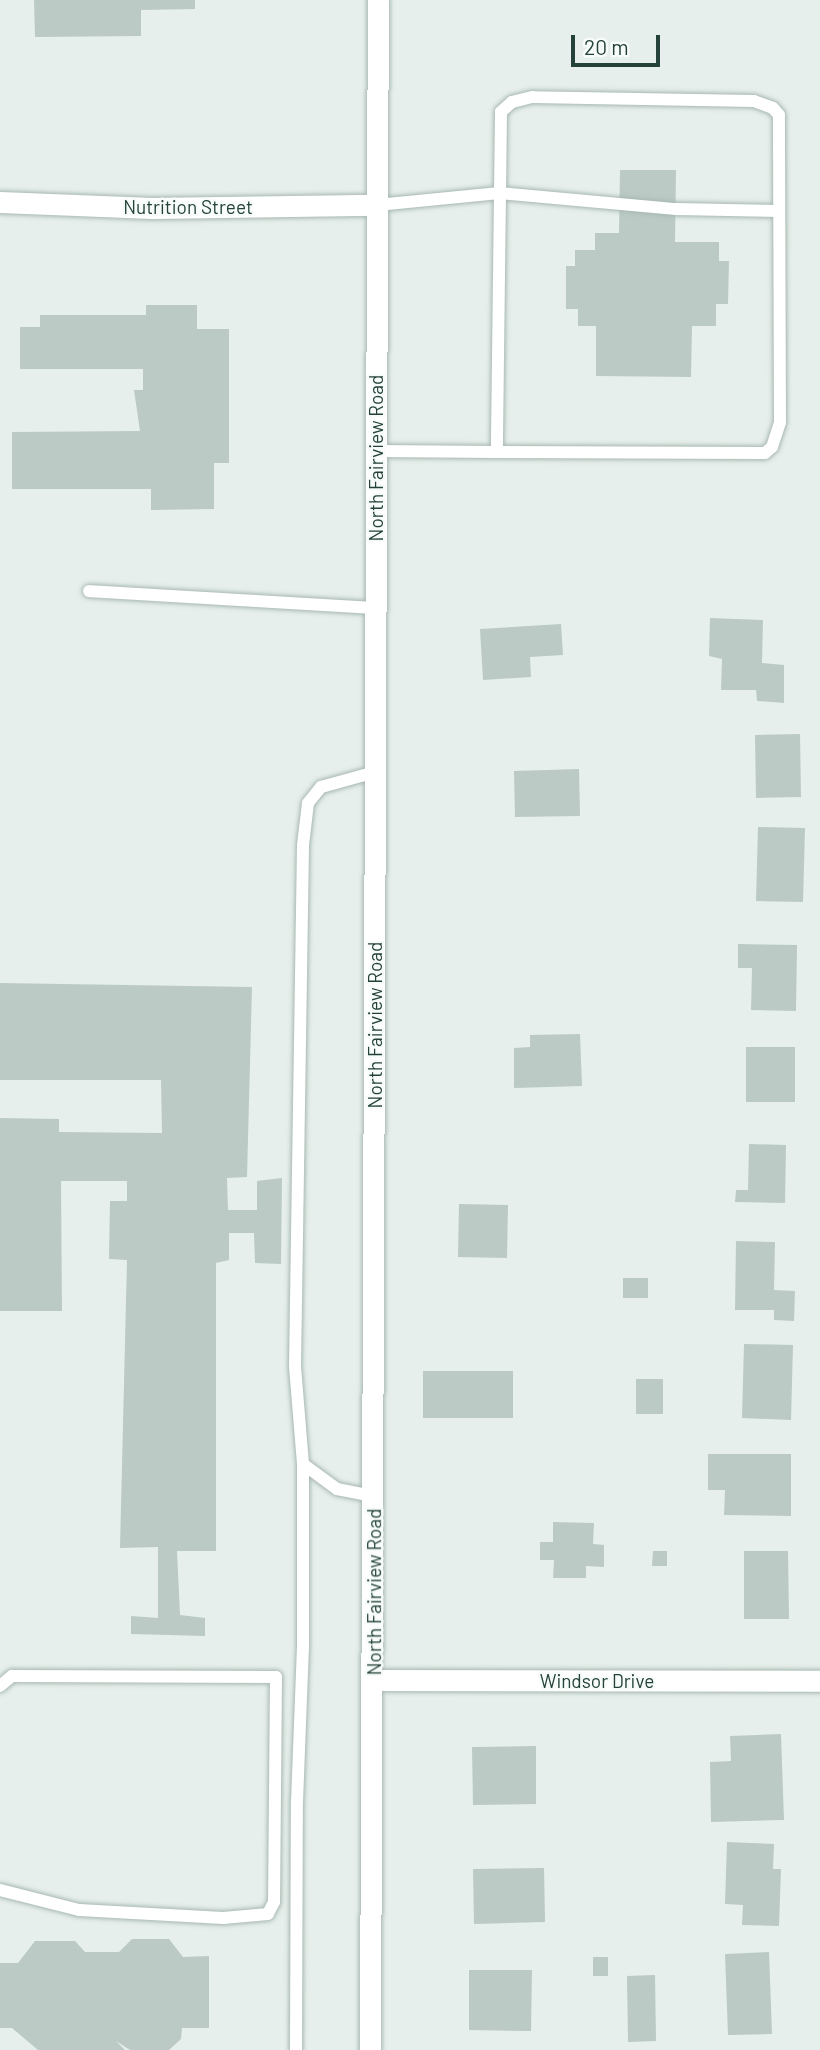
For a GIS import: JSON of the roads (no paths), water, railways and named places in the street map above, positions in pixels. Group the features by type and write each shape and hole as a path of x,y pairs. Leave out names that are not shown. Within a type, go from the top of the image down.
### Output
{"main road":[{"name":"North Fairview Road","path":"370,2050 374,1680 378,0"},
{"name":"Nutrition Street","path":"0,202 152,208 377,205"},
{"name":"Windsor Drive","path":"374,1680 820,1681"}],"lane":[{"path":"376,451 497,452 765,453 772,447 780,422 779,115 754,101 532,97 512,102 502,112 497,452"},
{"path":"377,205 499,193 676,209 779,211"},
{"path":"89,591 376,608"},
{"path":"296,2050 303,1464 295,1366 303,845 308,803 321,787 375,772"},
{"path":"303,1464 337,1489 373,1496"},
{"path":"0,1686 12,1676 276,1677 274,1902 268,1914 223,1918 79,1910 0,1890"}]}
